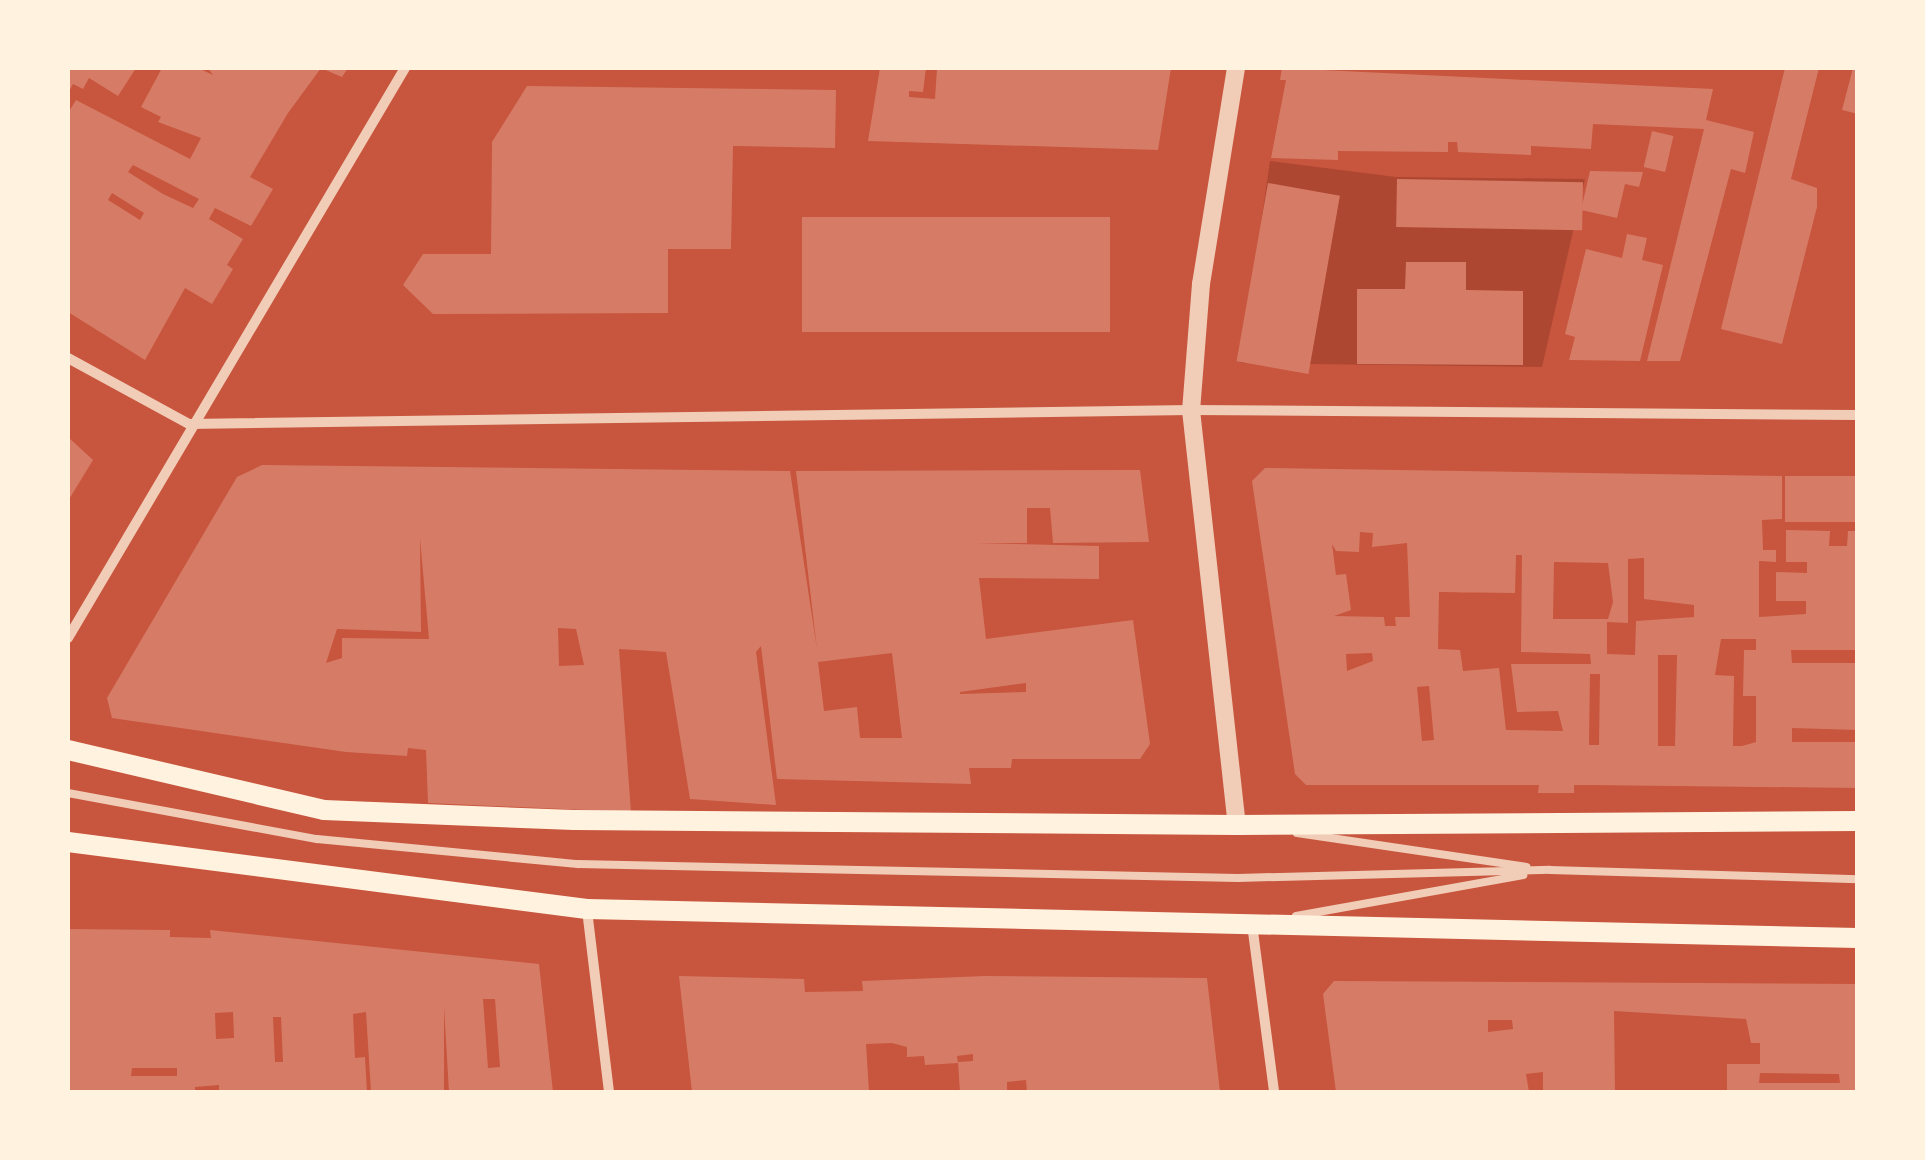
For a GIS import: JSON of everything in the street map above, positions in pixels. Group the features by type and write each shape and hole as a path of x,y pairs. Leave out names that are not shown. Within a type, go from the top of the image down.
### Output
{"main road":[{"path":"68,750 324,810 574,820 1237,825 1858,821"},
{"path":"68,842 587,909 1858,938"}],"street":[{"path":"68,638 189,424 405,68"},
{"path":"1236,68 1201,284 1192,410 1237,825"},
{"path":"68,358 189,424 1192,410 1858,416"},
{"path":"587,909 608,1092"},
{"path":"1252,924 1274,1092"}],"lane":[{"path":"68,793 317,839 578,864 1238,878 1550,870 1858,879"},
{"path":"1237,825 1550,870"},
{"path":"1252,924 1550,870"}],"shaded area":[{"path":"1270,161 1396,177 1585,179 1542,367 1241,363"}],"building":[{"path":"68,68 136,68 118,96 89,78 83,89 73,84 68,93"},
{"path":"162,68 198,68 213,75 208,68 321,68 288,113 250,177 273,189 251,226 215,208 209,219 243,239 227,265 233,269 212,304 185,288 145,360 68,312 68,113 76,100 190,159 201,138 158,122 161,117 141,107","holes":["133,165 199,199 193,208 163,194 128,172","112,193 144,213 140,220 108,200"]},
{"path":"321,68 348,68 342,77"},
{"path":"880,68 926,68 923,92 909,91 909,97 935,99 937,68 1171,68 1158,150 868,141"},
{"path":"1282,68 1713,89 1706,120 1754,132 1745,173 1731,169 1680,361 1647,361 1704,129 1593,124 1591,149 1531,146 1531,155 1458,152 1457,142 1448,142 1448,152 1338,151 1338,160 1271,158 1286,80 1280,80"},
{"path":"1785,68 1819,68 1791,179 1817,188 1817,207 1782,344 1721,329"},
{"path":"1853,68 1858,68 1858,114 1842,110"},
{"path":"527,86 836,90 835,148 733,146 731,249 668,249 668,313 433,314 403,285 423,254 491,254 492,142"},
{"path":"1652,131 1673,136 1665,172 1644,167"},
{"path":"1590,171 1643,172 1639,187 1625,184 1617,218 1581,210"},
{"path":"1397,179 1583,182 1582,230 1396,227"},
{"path":"1268,183 1340,196 1308,374 1237,361"},
{"path":"802,217 1110,217 1110,332 802,332"},
{"path":"1627,234 1647,238 1642,260 1663,265 1640,361 1569,360 1575,337 1565,334 1586,249 1622,258"},
{"path":"1406,262 1466,262 1466,290 1523,291 1523,365 1357,364 1357,289 1405,289"},
{"path":"68,437 93,460 68,501"},
{"path":"262,465 790,471 817,649 796,471 1140,470 1149,542 1053,543 1050,508 1027,508 1027,543 975,543 1099,546 1099,579 979,578 986,639 1133,620 1150,744 1140,759 1012,759 1011,768 969,768 971,784 777,779 761,646 756,652 776,805 690,799 666,652 619,649 631,812 428,803 426,750 408,748 407,756 346,752 112,718 107,698 237,477","holes":["420,538 429,639 342,638 342,658 326,663 337,629 421,632","558,628 576,629 584,665 559,666","892,653 902,738 860,738 857,707 824,711 818,662","1026,683 1026,692 960,692"]},
{"path":"1265,468 1782,476 1782,519 1762,520 1763,550 1776,550 1776,562 1759,561 1759,617 1806,614 1806,601 1776,601 1776,572 1807,573 1807,562 1786,562 1786,530 1830,531 1829,546 1847,546 1848,531 1858,531 1858,650 1791,650 1792,663 1858,663 1858,730 1792,728 1792,742 1858,742 1858,788 1574,785 1574,793 1538,793 1539,785 1306,785 1295,774 1252,481","holes":["1360,532 1373,533 1372,547 1407,543 1410,617 1395,617 1396,626 1385,626 1384,617 1334,616 1351,610 1346,574 1336,575 1332,544 1336,551 1359,552","1516,555 1522,555 1521,652 1590,654 1591,664 1511,664 1517,712 1558,711 1563,731 1506,730 1499,668 1463,671 1460,650 1438,649 1439,592 1515,593","1644,558 1644,599 1694,605 1694,617 1636,621 1635,655 1607,654 1607,622 1628,623 1628,559","1554,562 1608,563 1613,602 1608,619 1553,619","1721,639 1756,639 1756,650 1744,650 1743,696 1756,696 1756,742 1742,746 1733,746 1734,676 1715,675","1372,653 1373,661 1347,671 1346,654","1658,655 1677,655 1675,746 1658,746","1590,674 1600,674 1599,745 1589,745","1429,686 1434,740 1422,741 1417,687"]},
{"path":"1785,476 1858,476 1858,522 1785,522"},
{"path":"68,929 170,930 170,937 211,938 210,930 539,964 553,1092 449,1092 444,1006 444,1092 371,1092 366,1012 353,1014 355,1058 365,1057 367,1092 219,1092 219,1085 195,1087 195,1092 68,1092","holes":["483,999 495,999 500,1067 488,1068","233,1012 234,1038 216,1039 215,1013","273,1017 281,1017 283,1062 275,1062","132,1068 177,1068 177,1076 131,1076"]},
{"path":"679,976 804,979 805,992 863,991 862,981 985,976 1207,978 1220,1092 1027,1092 1026,1080 1007,1082 1007,1092 960,1092 958,1062 973,1061 973,1054 957,1056 958,1063 925,1065 924,1056 907,1057 907,1047 892,1043 866,1044 869,1092 692,1092"},
{"path":"1334,981 1858,984 1858,1092 1727,1092 1727,1064 1760,1064 1760,1043 1751,1043 1746,1019 1614,1011 1615,1092 1543,1092 1543,1072 1526,1074 1529,1092 1336,1092 1323,994","holes":["1488,1020 1512,1020 1513,1029 1488,1032","1760,1073 1839,1074 1840,1083 1759,1083"]}]}
